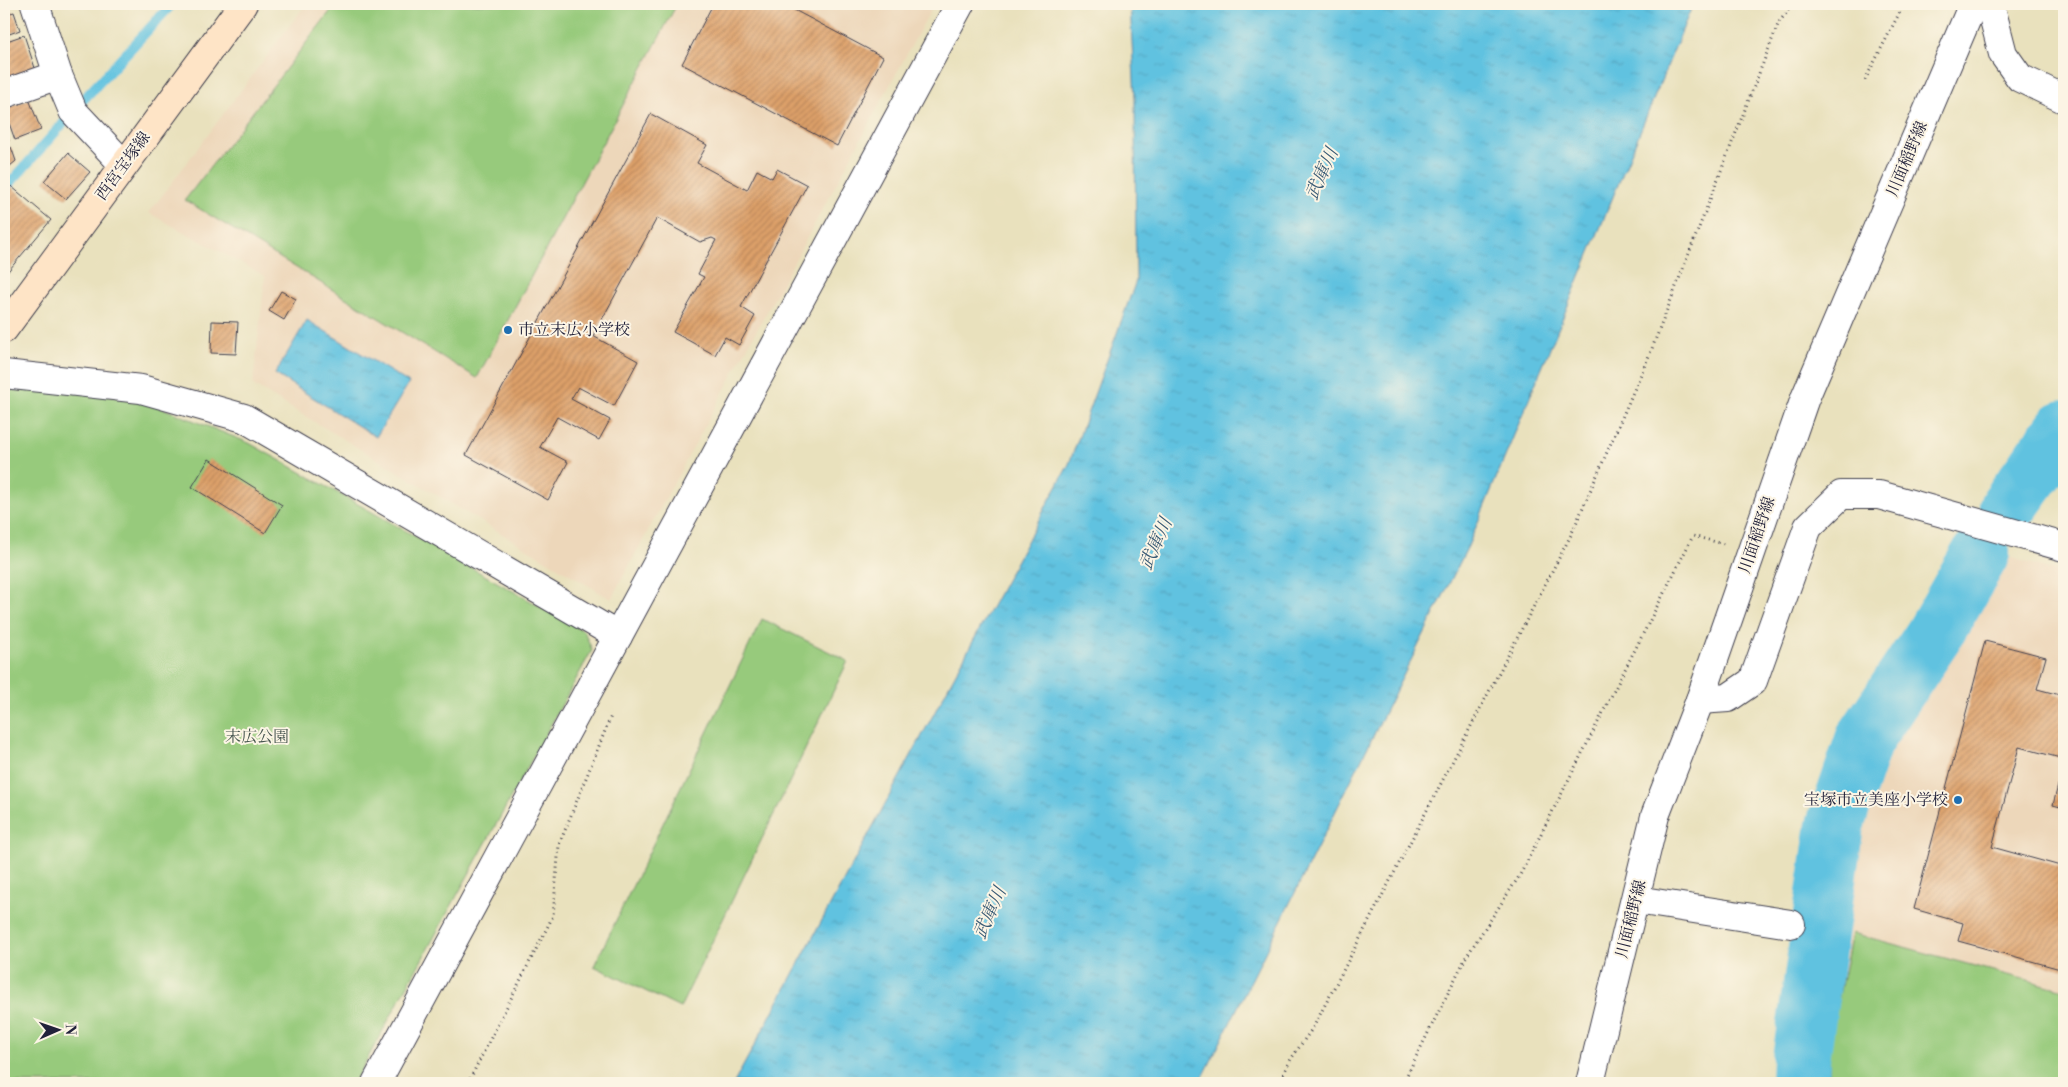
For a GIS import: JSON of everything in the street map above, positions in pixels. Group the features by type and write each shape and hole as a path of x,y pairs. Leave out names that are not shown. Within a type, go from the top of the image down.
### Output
{"main road":[{"name":"西宮宝塚線","path":"4,329 123,164 243,4"}],"street":[{"path":"35,4 58,75 73,111 123,164"},
{"path":"376,1083 960,4"},
{"name":"川面稲野線","path":"1590,1083 1655,816 1700,700 1805,398 1972,4"},
{"path":"1990,4 2003,54 2020,78 2064,99"},
{"path":"4,94 58,75"},
{"path":"4,374 141,389 244,418 618,636"},
{"path":"1700,700 1728,698 1754,681 1808,527 1841,495 1879,495 2064,547"},
{"path":"1636,900 1790,924"}],"path":[{"path":"1279,1083 1291,1059 1314,1026 1571,535 1651,351 1779,22 1794,4"},
{"path":"1865,80 1904,4"},
{"path":"1403,1083 1466,957 1520,875 1693,536 1729,545"},
{"path":"468,1083 553,916 559,845 615,707"}],"shaded area":[{"name":"市立末広小学校","path":"306,4 934,4 611,599 253,385 265,276 149,213"},
{"name":"宝塚市立美座小学校","path":"1996,553 2064,574 2064,1083 1811,1083 1814,996 1843,829 1859,772 1885,727"}],"green space":[{"path":"336,4 677,4 477,378 185,200"},
{"name":"末広公園","path":"4,390 87,392 150,403 249,443 584,631 592,650 354,1083 4,1083"},
{"path":"762,619 848,661 680,1008 594,966"},
{"path":"1852,933 2064,990 2064,1083 1829,1083 1830,1040"}],"water":[{"name":"武庫川","path":"1130,4 1693,4 1468,546 1200,1083 734,1083 1069,464 1136,281 1135,99"},
{"path":"307,320 409,383 376,437 275,374"}],"building":[{"path":"713,4 783,4 883,57 837,146 682,64"},
{"path":"14,12 20,30 4,36 4,15"},
{"path":"24,35 36,71 4,82 4,42"},
{"path":"29,99 41,130 15,140 4,109"},
{"path":"651,114 707,145 697,163 747,190 757,170 772,178 777,169 807,185 741,307 755,316 739,345 725,337 715,355 673,332 704,277 698,274 716,240 712,238 700,242 657,218 593,336 638,361 614,406 578,387 571,399 610,420 599,440 557,417 540,447 568,462 548,500 466,455"},
{"path":"4,127 9,141 4,143"},
{"path":"11,147 16,161 4,171 4,150"},
{"path":"68,153 90,172 66,199 44,181"},
{"path":"11,186 51,220 4,276 4,195"},
{"path":"281,291 296,299 284,320 269,311"},
{"path":"212,321 238,322 236,354 211,353"},
{"path":"209,459 282,505 265,533 192,487"},
{"path":"1985,641 2046,657 2037,689 2064,696 2064,759 2019,747 1992,847 2064,867 2064,970 1958,941 1963,923 1914,909"},
{"path":"2064,762 2064,808 2053,805"}],"waterway":[{"path":"83,100 172,4"},
{"path":"4,190 68,118"},
{"path":"2008,507 2064,429"},
{"path":"1800,1083 1801,1059 1835,825 1864,740 1934,635 1981,553"}],"place":[{"name":"市立末広小学校","path":"508,330"},
{"name":"宝塚市立美座小学校","path":"1958,800"}]}
